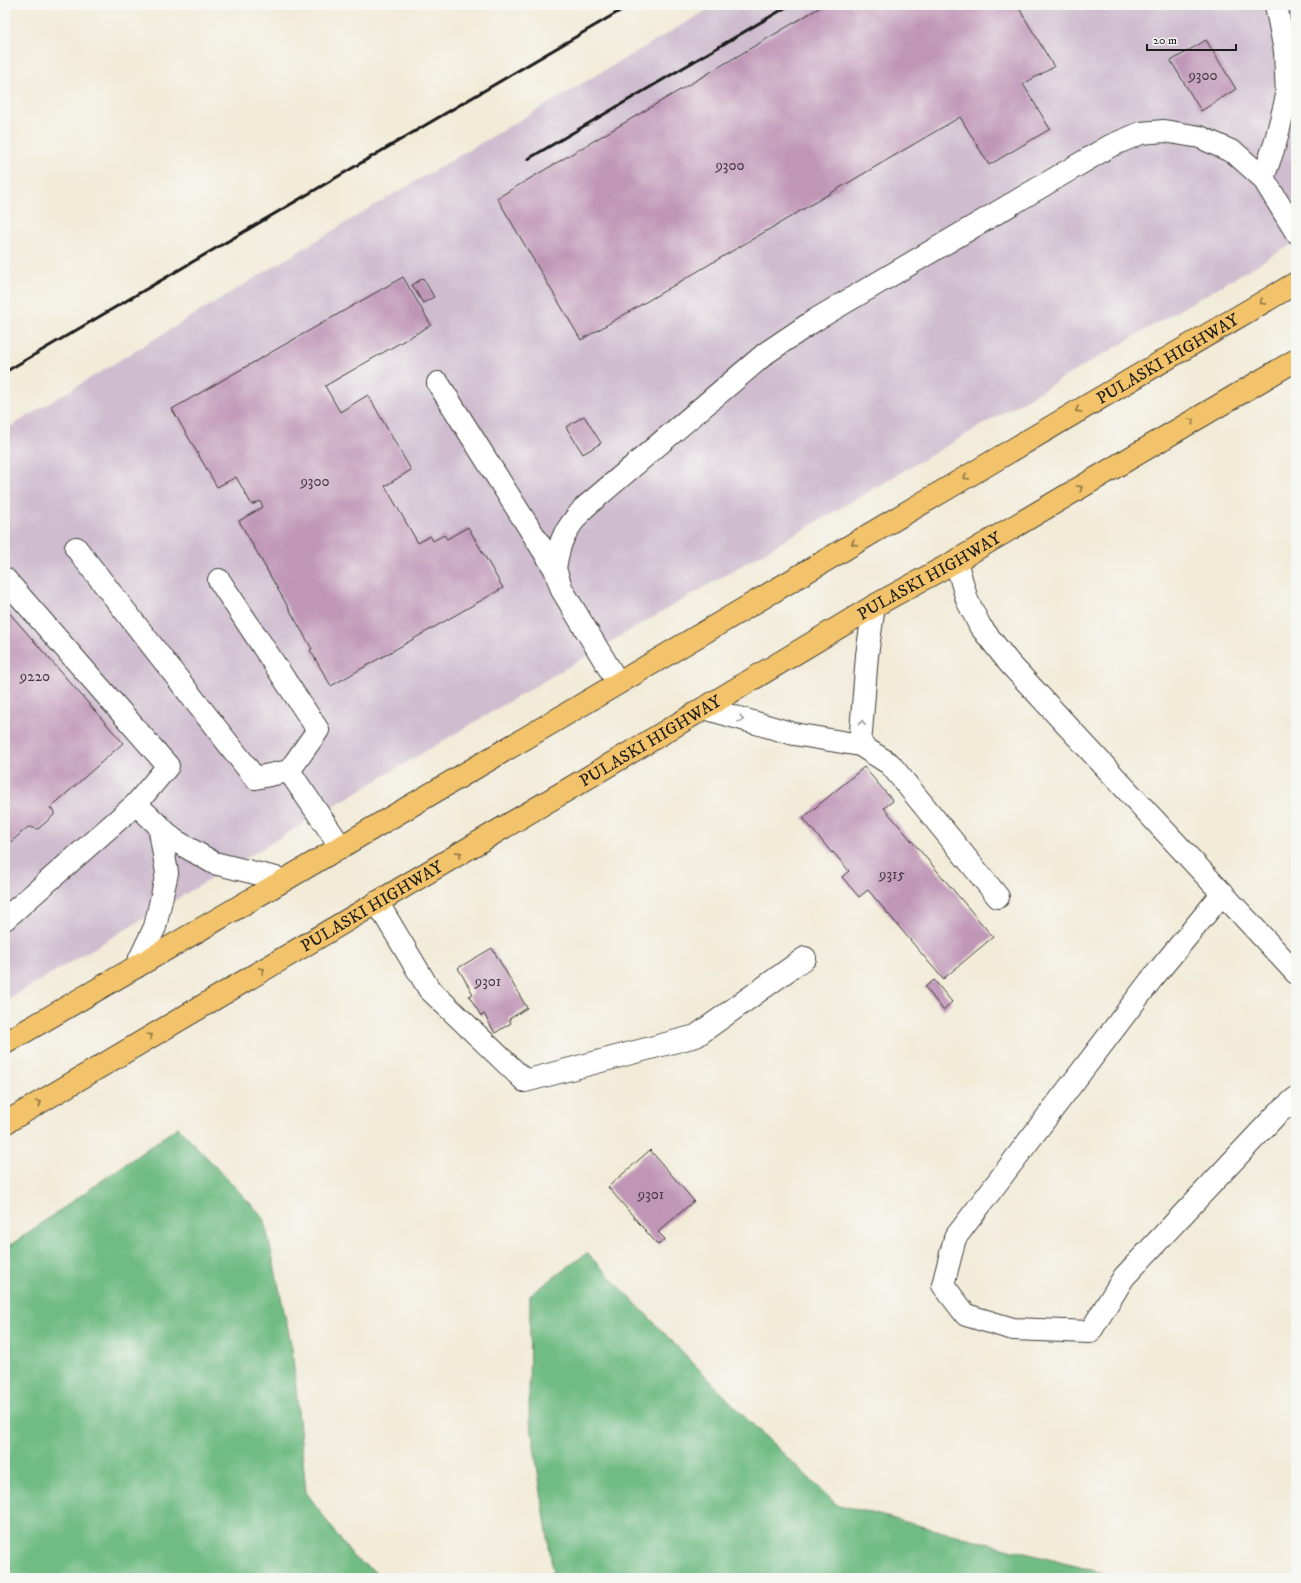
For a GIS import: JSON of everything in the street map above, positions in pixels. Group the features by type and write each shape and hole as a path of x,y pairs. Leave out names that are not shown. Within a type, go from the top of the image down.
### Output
{"highway":[{"name":"PULASKI HIGHWAY","path":"5,1043 341,847 1296,282"},
{"name":"PULASKI HIGHWAY","path":"5,1122 874,606 956,561 1296,360"}],"lane":[{"path":"1263,178 1275,144 1287,96 1285,51 1276,5"},
{"path":"555,569 558,548 569,526 584,508 766,354 815,320 1110,146 1141,133 1164,131 1200,137 1235,153 1263,178 1296,232"},
{"path":"438,383 555,569 562,590 618,683"},
{"path":"76,548 255,778 289,771 318,730 218,580"},
{"path":"956,561 967,600 980,626 1006,658 1296,973"},
{"path":"5,579 168,766 136,804 5,919"},
{"path":"860,745 867,655 874,606"},
{"path":"704,708 794,734 860,745 890,764 998,896"},
{"path":"289,771 341,847"},
{"path":"136,804 174,840 214,863 284,880"},
{"path":"136,967 155,927 167,873 159,825"},
{"path":"1223,894 1151,980 955,1238 943,1285 966,1315 1013,1329 1090,1332 1124,1277 1277,1114 1296,1098"},
{"path":"377,902 429,989 525,1081 696,1036 805,958"}],"shaded area":[{"path":"716,5 1296,5 1296,242 554,675 5,1001 5,430 365,211"}],"green space":[{"path":"178,1127 264,1218 292,1348 306,1492 353,1557 384,1578 5,1578 5,1249"},
{"path":"587,1253 747,1419 836,1504 1122,1578 539,1578 553,1572 529,1413 530,1295"}],"building":[{"path":"824,5 1017,5 1054,67 1023,84 1050,129 989,165 960,117 581,340 497,198"},
{"path":"1206,40 1236,89 1201,111 1171,61"},
{"path":"403,277 431,325 325,386 340,412 368,395 411,470 385,486 418,543 430,536 433,541 444,535 447,539 468,527 503,588 331,686 310,650 312,649 239,521 263,507 260,501 252,505 236,477 217,487 172,409"},
{"path":"423,278 434,297 423,303 412,285"},
{"path":"584,416 601,443 583,454 566,427"},
{"path":"5,608 123,743 50,808 54,811 54,815 38,829 28,827 5,847"},
{"path":"864,767 893,801 884,808 993,937 943,979 868,890 859,897 842,877 849,871 803,818"},
{"path":"492,948 527,1008 509,1019 511,1023 495,1033 484,1014 481,1016 469,996 473,994 458,968"},
{"path":"934,980 952,1002 943,1010 925,987"},
{"path":"650,1150 694,1201 658,1232 665,1239 658,1245 608,1187"}],"railway":[{"path":"5,372 630,5"},
{"path":"528,159 790,5"}]}
